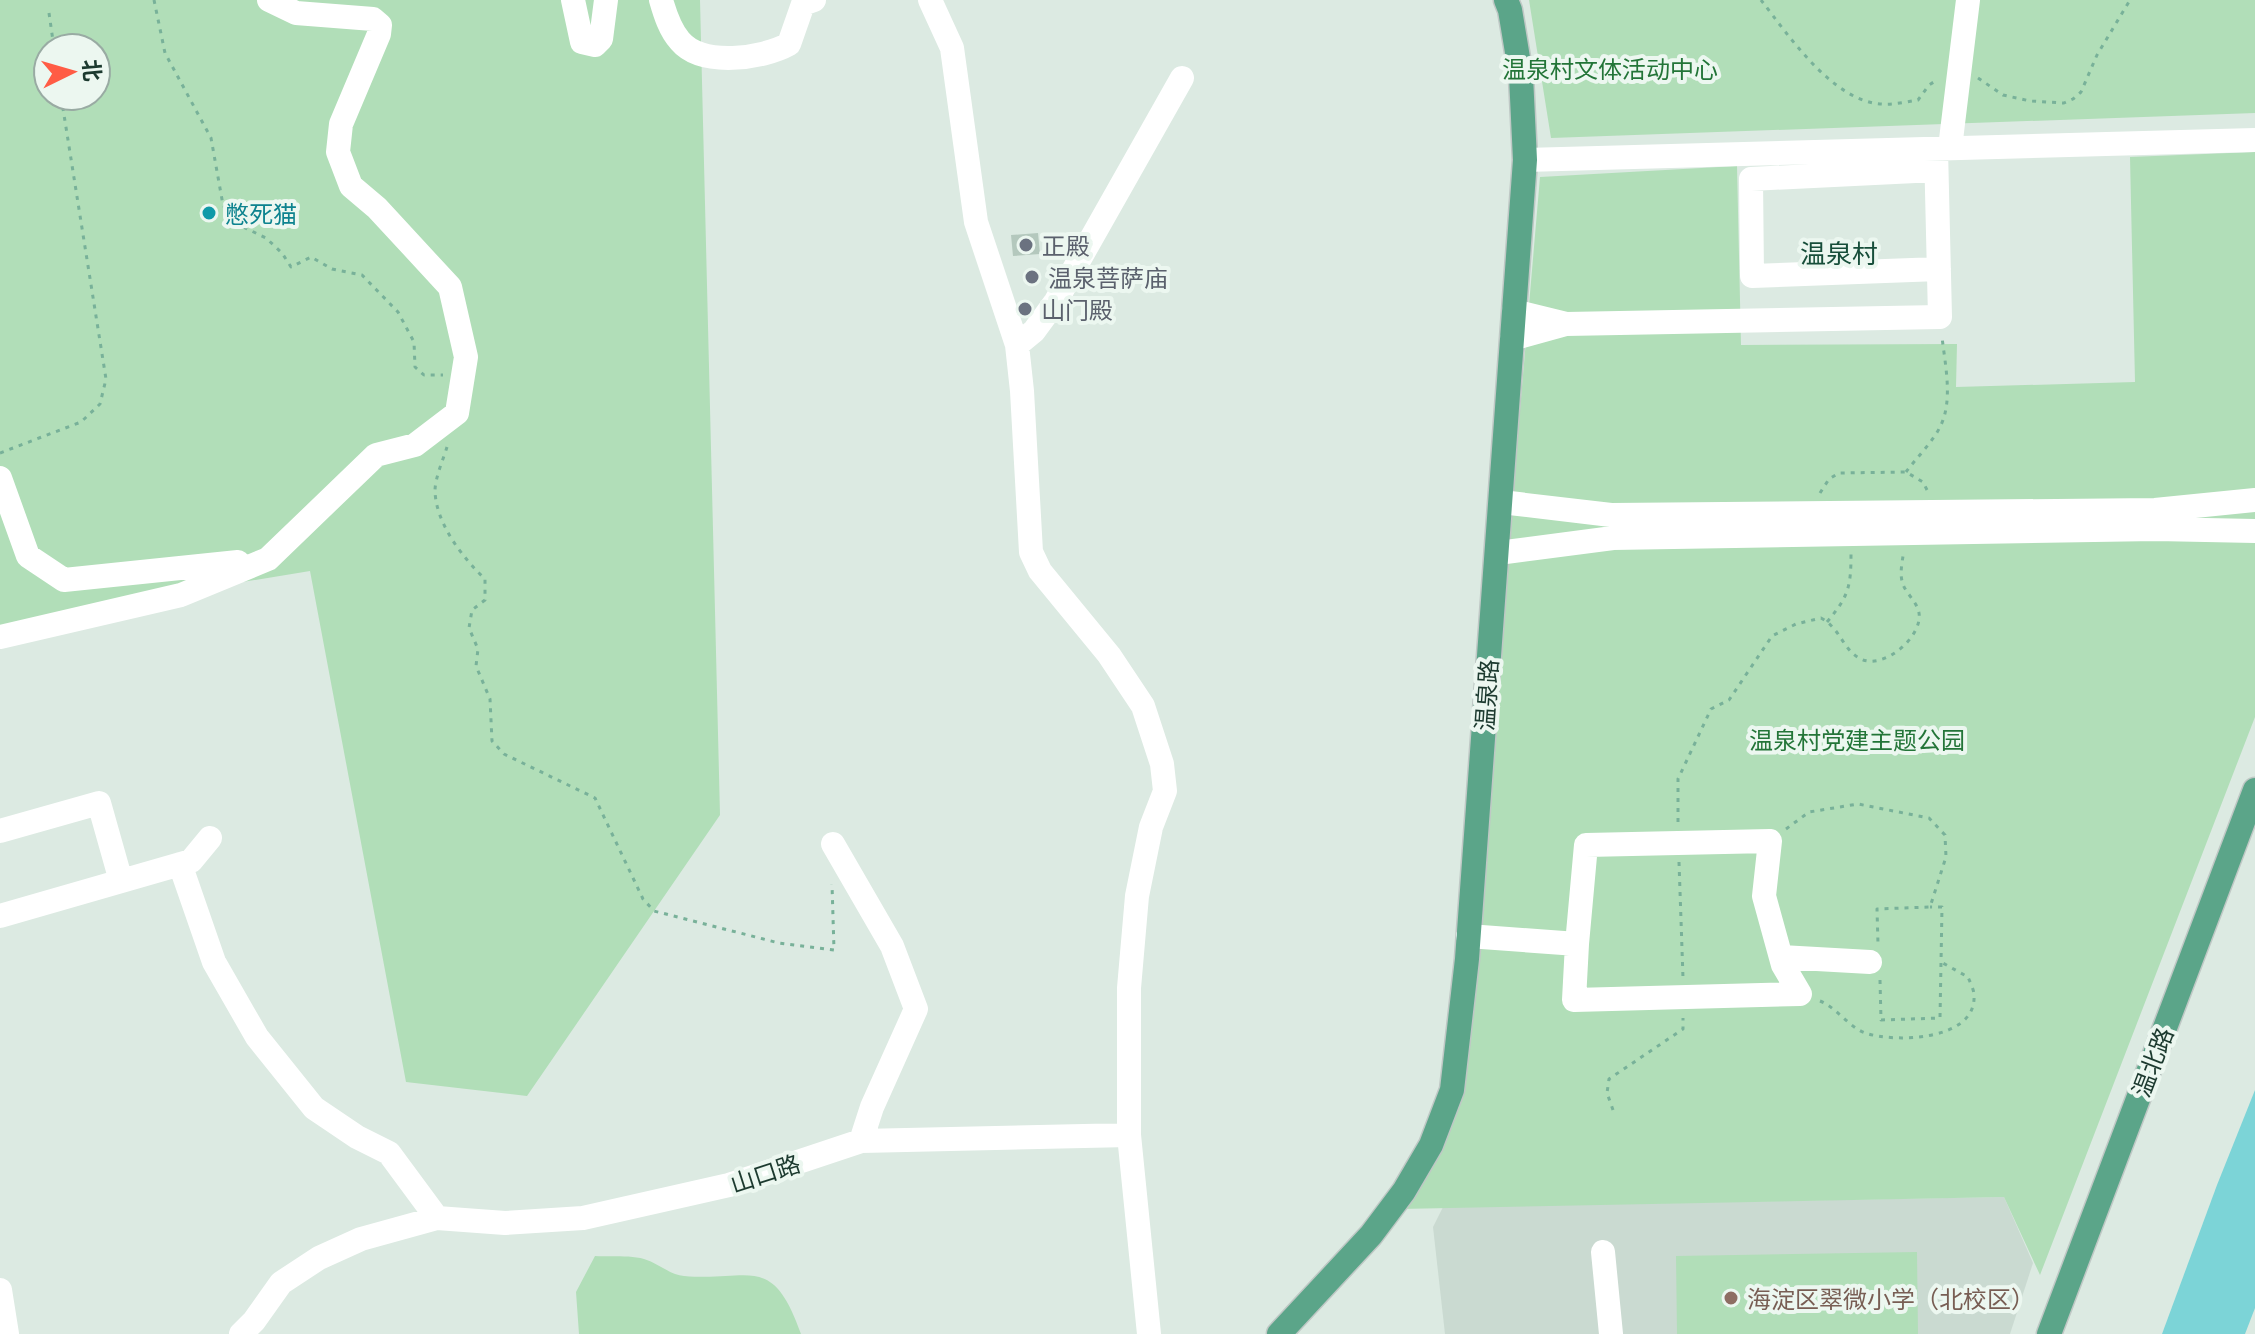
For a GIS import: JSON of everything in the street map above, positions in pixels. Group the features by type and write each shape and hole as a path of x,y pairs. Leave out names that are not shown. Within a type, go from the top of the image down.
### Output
{"main road":[{"name":"温泉路","path":"1279,1334 1371,1235 1404,1191 1431,1145 1452,1090 1468,936 1525,160 1521,76 1506,0"},
{"name":"温北路","path":"2049,1334 2255,790"}],"street":[{"path":"0,637 181,595 268,559 376,455 415,445 457,413 466,357 450,287 377,208 351,186 338,152 341,124 380,25 373,19 296,13 269,0"},
{"path":"573,0 582,42 595,45 601,39 606,0"},
{"path":"661,0 682,44 708,56 740,58 773,53 789,44 803,4 814,0"},
{"path":"930,0 952,48 976,222 1017,345 1031,552 1040,571 1109,655 1143,706 1162,764 1165,791 1151,827 1137,896 1129,988 1129,1135 1149,1334"},
{"path":"1512,339 1566,324 1940,317 1941,156 1968,0"},
{"path":"1017,345 1034,331 1056,301 1182,78"},
{"path":"1525,160 1941,156 2255,140"},
{"path":"1939,269 1752,276 1751,179 1941,156"},
{"path":"1514,311 1566,324"},
{"path":"0,478 28,556 64,580 268,559"},
{"path":"2156,520 2255,500"},
{"path":"1501,502 1611,515 1810,523 2156,520 2255,531"},
{"path":"1498,553 1613,538 1810,523 1851,534 1903,533 1937,522"},
{"path":"0,831 99,803 121,881"},
{"path":"0,916 191,861 210,838"},
{"path":"1770,841 1764,896 1781,957 1800,994 1574,1000 1586,845 1770,841"},
{"path":"833,844 892,946 916,1009 872,1107 861,1141"},
{"path":"180,864 214,962 257,1037 314,1108 357,1137 389,1153 437,1218"},
{"path":"1468,936 1577,944"},
{"path":"1781,957 1876,964"},
{"name":"山口路","path":"241,1334 281,1283 319,1258 361,1239 437,1218 505,1223 583,1218 729,1185 861,1141 1129,1135"},
{"path":"1603,1252 1611,1334"},
{"path":"0,1290 7,1334"}],"path":[{"path":"154,0 165,53 211,138 223,205 235,223 266,238 291,267 311,257 332,269 362,275 398,312 414,342 415,367 424,375 463,375"},
{"path":"49,13 52,32"},
{"path":"0,453 81,422 100,404 106,379 64,112"},
{"path":"1906,472 1940,426 1946,409 1947,377 1940,317"},
{"path":"457,413 435,490 443,521 455,546 485,579 485,600 472,610 469,628 478,649 476,666 490,699 492,741 504,754 595,798 643,899 654,911 779,943 834,950 832,885 828,871"},
{"path":"1810,523 1829,479 1839,473 1906,472 1923,482 1937,522"},
{"path":"1613,1110 1607,1093 1609,1079 1683,1029 1678,779 1711,709 1729,700 1772,636 1796,624 1821,618 1833,625 1859,658 1874,662 1889,658 1918,628 1919,614 1902,583 1903,533"},
{"path":"1827,622 1842,605 1851,583 1851,534"},
{"path":"1770,841 1809,812 1858,804 1929,818 1945,835 1946,857 1930,907"},
{"path":"1942,907 1941,962 1940,1018 1881,1020 1876,964 1877,909 1942,907"},
{"path":"1800,994 1830,1005 1861,1031 1876,1035 1901,1038 1944,1032 1960,1024 1971,1010 1974,995 1968,977 1941,962"}],"shaded area":[{"name":"海淀区翠微小学（北校区）","path":"2004,1197 2033,1263 2010,1334 1445,1334 1433,1227 1443,1207"}],"green space":[{"path":"0,0 700,0 720,815 527,1096 406,1082 310,571 120,602 0,629"},
{"name":"温泉村文体活动中心","path":"1529,0 2255,0 2255,113 1551,138"},
{"name":"温泉村党建主题公园","path":"2255,152 2255,717 2040,1275 2004,1197 1399,1209 1461,1098 1540,177 1737,166 1741,345 1957,344 1956,387 2135,382 2130,157"},
{"path":"1917,1252 1918,1334 1677,1334 1676,1256"},
{"path":"595,1256 644,1259 684,1276 757,1276 780,1291 801,1334 579,1334 576,1292"}],"water":[{"path":"2255,1090 2255,1308 2245,1334 2162,1334 2217,1185"}],"building":[{"name":"正殿","path":"1038,233 1040,254 1013,256 1011,235"}],"place":[{"name":"憋死猫","path":"209,213"},
{"name":"正殿","path":"1026,245"},
{"name":"温泉菩萨庙","path":"1032,277"},
{"name":"山门殿","path":"1025,309"},
{"name":"海淀区翠微小学（北校区）","path":"1731,1298"}],"district":[{"name":"温泉村","path":"1839,253"}]}
